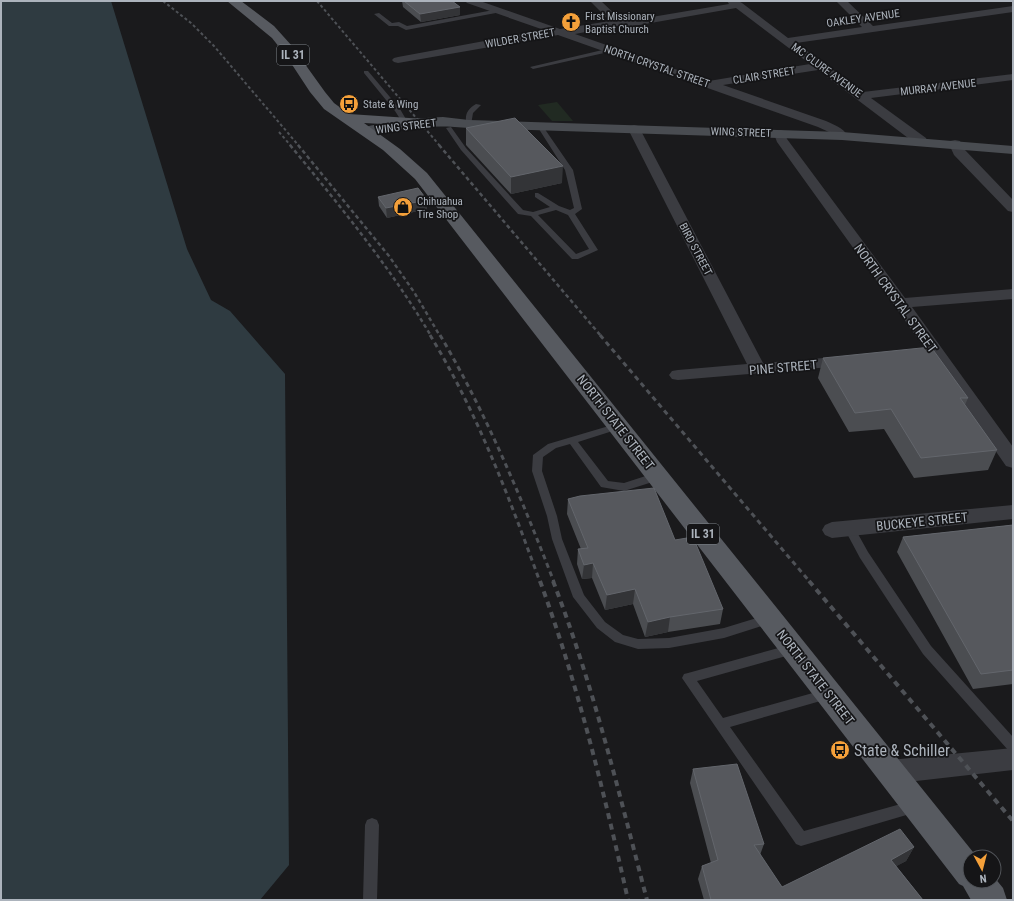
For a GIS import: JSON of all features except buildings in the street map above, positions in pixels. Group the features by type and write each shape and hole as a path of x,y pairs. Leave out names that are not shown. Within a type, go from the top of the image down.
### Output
{"main road":[{"name":"NORTH STATE STREET","path":"233,1 255,16 278,36 288,48 324,101 408,162 437,195 962,863"},
{"path":"344,117 422,125"},
{"path":"408,162 404,139 422,125"},
{"path":"983,889 992,900"}],"street":[{"name":"NORTH CRYSTAL STREET","path":"470,1 822,124 835,130 842,136"},
{"path":"595,1 618,23"},
{"path":"841,1 870,29"},
{"name":"WILDER STREET","path":"398,60 558,31 574,31 618,23 631,23 735,3"},
{"name":"MC CLURE AVENUE","path":"735,3 863,96 921,141"},
{"path":"977,4 988,12"},
{"name":"OAKLEY AVENUE","path":"787,41 1013,9"},
{"name":"CLAIR STREET","path":"709,84 820,66"},
{"name":"MURRAY AVENUE","path":"863,96 1013,77"},
{"name":"WING STREET","path":"369,133 386,132 422,125 458,122 469,124 842,136 921,141 1013,150"},
{"name":"WING STREET","path":"422,125 450,128 469,124"},
{"name":"BIRD STREET","path":"634,129 758,369"},
{"name":"NORTH CRYSTAL STREET","path":"780,134 830,209 901,303 928,354 1013,461"},
{"path":"955,144 959,152 1013,208"},
{"path":"901,303 1013,294"},
{"name":"PINE STREET","path":"678,375 866,360"},
{"name":"BUCKEYE STREET","path":"841,529 1013,512"},
{"path":"890,772 1013,759"}],"lane":[{"path":"377,14 391,25 399,24 406,28 499,11"},
{"path":"533,67 610,50"},
{"path":"366,72 398,110 404,122"},
{"path":"469,124 468,113 470,109 478,105"},
{"path":"540,126 569,170 578,209 571,213"},
{"path":"450,128 463,149 521,212 533,214 556,208"},
{"path":"533,214 575,257 594,250 571,213 556,208 538,195"},
{"path":"619,426 552,446 538,455 537,471 552,516 557,539 579,597 601,625 619,639 638,644 669,643 724,633 770,619"},
{"path":"572,440 605,484 624,487 658,476"},
{"path":"841,529 864,555 927,650 1013,746"},
{"path":"794,649 688,678 801,839 917,805"},
{"path":"721,724 829,694"},
{"path":"370,900 372,825"}],"shaded area":[{"path":"1,1 111,1 187,249 211,300 230,311 285,374 289,865 260,900 1,900"},
{"path":"557,102 573,121 552,121 538,105"}],"railway":[{"path":"163,1 191,23 214,46 299,146"},
{"path":"317,1 440,146"},
{"path":"279,132 291,146"},
{"path":"290,145 346,214 382,262 416,311 431,336"},
{"path":"298,145 389,256 414,292 440,336"},
{"path":"439,145 601,336"},
{"path":"430,335 463,394 491,456 540,582"},
{"path":"440,335 488,425 529,519 554,582"},
{"path":"600,335 810,582"},
{"path":"540,581 554,620 578,699 628,900"},
{"path":"553,581 581,659 593,699 616,779 647,900"},
{"path":"809,581 1013,821"}],"place":[{"name":"First Missionary Baptist Church","path":"571,22"},
{"name":"State & Wing","path":"349,104"},
{"name":"Chihuahua Tire Shop","path":"403,207"},
{"name":"State & Schiller","path":"840,750"}]}
